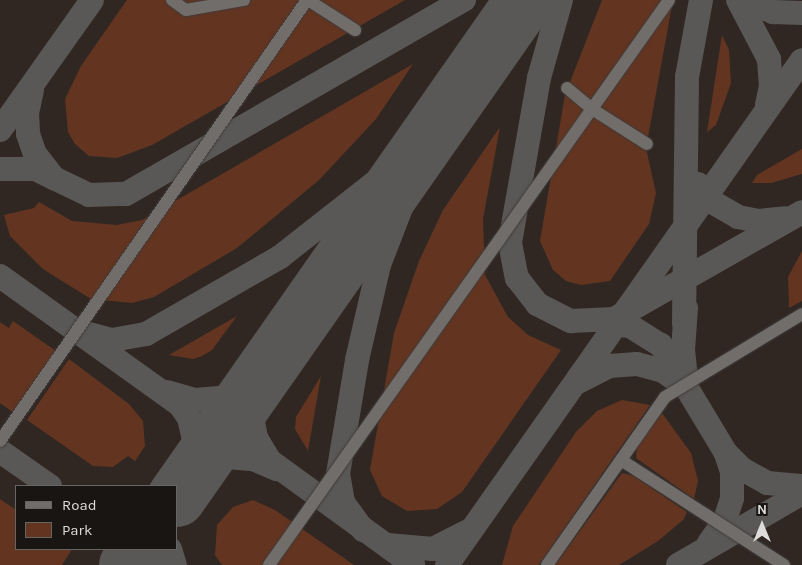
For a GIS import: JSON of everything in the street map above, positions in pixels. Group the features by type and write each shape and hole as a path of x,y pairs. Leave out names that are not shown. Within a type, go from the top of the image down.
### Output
{"lane":[{"path":"172,0 186,10 244,0"},
{"path":"0,441 308,0 355,30"},
{"path":"269,565 669,0"},
{"path":"567,88 592,109 647,144"},
{"path":"547,565 674,388 802,314"},
{"path":"621,460 784,565"}],"shaded area":[{"path":"0,0 802,0 802,565 0,565"}],"green space":[{"path":"127,0 405,0 152,145 117,158 89,156 75,144 68,132 65,99 81,66"},
{"path":"602,0 673,0 646,148 656,193 649,224 610,281 581,285 566,281 553,270 540,241 565,95"},
{"path":"722,35 729,50 731,83 716,125 707,132"},
{"path":"413,64 376,119 319,180 237,248 154,297 132,303 91,299 43,269 10,236 4,215 34,208 39,202 72,221 117,225 142,220"},
{"path":"500,127 483,219 485,275 508,317 528,335 561,350 462,492 437,509 407,511 382,496 370,470 394,333 419,261 443,210"},
{"path":"802,149 802,174 771,183 752,183 757,175"},
{"path":"802,251 802,301 789,308 788,277"},
{"path":"237,316 212,350 202,356 193,359 169,355"},
{"path":"13,321 63,356 21,418 0,403 0,322 9,328"},
{"path":"69,359 129,404 143,421 145,446 135,461 128,456 113,467 93,466 27,420"},
{"path":"321,376 308,451 295,429 296,417"},
{"path":"622,400 650,405 539,565 502,565 513,526 576,432 597,411"},
{"path":"662,413 691,453 698,481 694,499 636,458 637,446"},
{"path":"622,473 634,476 687,512 683,520 658,541 619,565 555,565"},
{"path":"0,499 15,509 15,550 71,550 62,565 0,565"},
{"path":"253,500 275,510 354,565 222,565 215,555 217,525 233,507"}],"taxiway":[{"path":"0,130 92,0"},
{"path":"0,169 35,169 89,195 126,194 464,0"},
{"path":"561,0 539,78 510,243 517,278 537,304 571,321 614,319 802,212"},
{"path":"684,323 687,77 701,0"},
{"path":"738,0 769,59 771,86 767,105"},
{"path":"746,0 773,12 802,13"},
{"path":"447,565 802,60"},
{"path":"32,90 27,113 28,134 35,154 54,178"},
{"path":"78,331 112,340 146,334 280,257 379,179 456,97"},
{"path":"363,530 343,502 338,474 357,360 379,265 413,177 436,133"},
{"path":"698,184 714,203 738,217 759,221 786,218"},
{"path":"0,276 180,405 189,418 195,443 187,479"},
{"path":"686,308 683,350 686,379"},
{"path":"604,323 630,326 661,345 726,453 742,469 767,483 802,486"},
{"path":"578,382 609,366 637,364 663,371 686,387"},
{"path":"264,371 254,396 253,422 256,438 270,461 413,565"},
{"path":"167,392 195,400 228,397 263,372"},
{"path":"0,451 49,485"},
{"path":"709,543 725,520 732,498 732,472 726,453"},
{"path":"187,479 205,465 228,457 253,459 277,469"},
{"path":"678,565 802,493"},
{"path":"388,545 433,549 467,532"},
{"path":"170,550 175,565"}],"runway":[{"path":"178,494 524,0"},
{"path":"128,565 138,550"}]}
